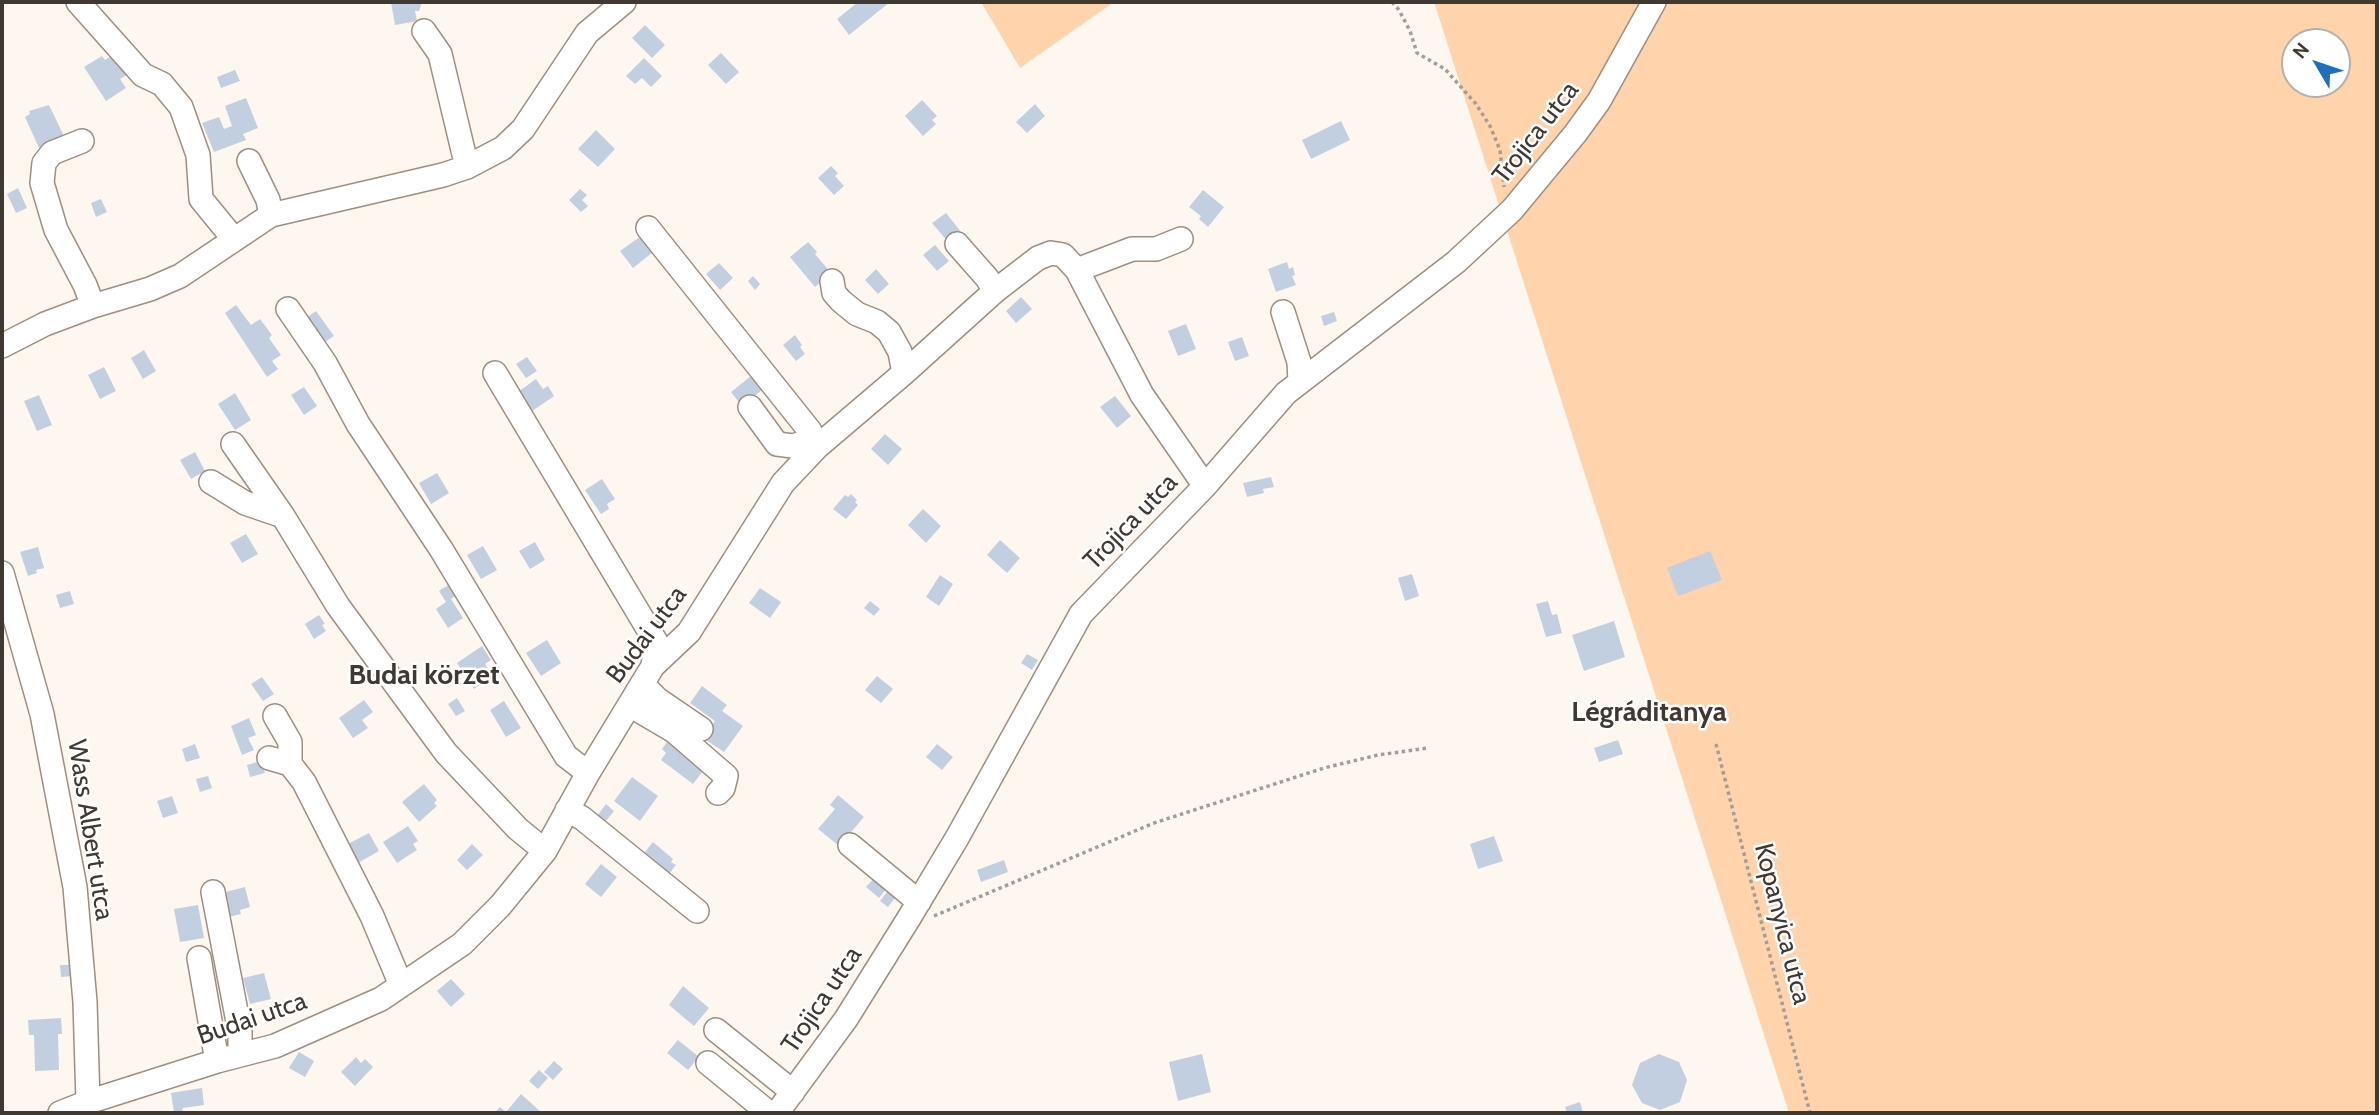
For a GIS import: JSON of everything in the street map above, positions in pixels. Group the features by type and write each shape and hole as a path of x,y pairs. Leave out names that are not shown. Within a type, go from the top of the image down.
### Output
{"street":[{"path":"78,2 105,29 143,75 162,84 181,107 198,155 201,198 233,238"},
{"path":"2,346 45,324 150,289 180,276 271,215 443,175 467,167 503,148 523,129 587,33 624,2"},
{"name":"Trojica utca","path":"777,1113 846,1019 914,910 1081,614 1205,486 1286,393 1456,262 1512,210 1591,112 1654,2"},
{"path":"424,31 440,54 467,167"},
{"path":"82,141 52,153 44,163 42,183 56,230 93,306"},
{"path":"249,161 268,200 271,215"},
{"path":"648,228 816,443"},
{"path":"1181,239 1156,249 1132,249 1077,270 1142,395 1205,486"},
{"path":"957,244 995,291"},
{"name":"Budai utca","path":"60,1113 217,1061 275,1046 381,999 462,944 500,906 545,851 588,773 648,675 689,632 783,483 816,443 904,373 995,291 1038,258 1051,253 1063,255 1077,270"},
{"path":"832,281 834,293 842,301 857,314 877,322 889,332 900,352 904,373"},
{"path":"288,309 325,363 358,424 441,549 566,757 588,773"},
{"path":"1283,312 1299,362 1300,382"},
{"path":"495,373 656,642 648,675 657,699 701,729"},
{"path":"750,407 777,444 793,446 816,443"},
{"path":"233,444 283,516 338,606 446,753 518,829 545,851"},
{"path":"211,482 245,503 283,516"},
{"name":"Wass Albert utca","path":"2,573 42,714 75,887 85,1002 88,1102"},
{"path":"629,705 674,731 726,776 723,788 718,793"},
{"path":"275,716 290,742 279,761 304,782 372,916 401,985"},
{"path":"568,810 582,818 697,911"},
{"path":"850,845 914,910"},
{"path":"213,892 240,1032 240,1055"},
{"path":"199,958 217,1061"},
{"path":"716,1030 793,1093"},
{"path":"708,1063 769,1113"}],"path":[{"path":"1392,2 1410,31 1417,53 1445,69 1476,104 1490,126 1500,150 1505,184 1500,194"},
{"name":"Kopanyica utca","path":"1716,744 1810,1113"},
{"path":"914,910 922,922 1154,823 1324,768 1378,755 1428,748"}],"shaded area":[{"path":"981,2 1114,2 1020,68"},
{"path":"1434,2 2377,2 2377,1113 1789,1113"}],"building":[{"path":"391,2 422,2 419,11 415,11 417,21 395,25"},
{"path":"858,2 890,2 849,35 837,19"},
{"path":"645,25 665,45 652,58 632,38"},
{"path":"721,53 739,72 726,84 708,65"},
{"path":"114,54 127,75 120,79 126,88 106,101 84,67 102,56 105,60"},
{"path":"644,58 662,76 651,87 642,78 635,84 626,76"},
{"path":"235,70 240,81 221,88 217,77"},
{"path":"246,98 258,128 243,134 246,140 214,152 202,123 219,117 224,129 232,126 225,106"},
{"path":"922,100 937,116 932,120 936,124 923,136 905,116"},
{"path":"1035,104 1045,116 1027,133 1016,122"},
{"path":"49,105 64,136 39,148 25,117 30,114 29,111"},
{"path":"1341,121 1350,140 1311,159 1302,140"},
{"path":"596,130 615,149 598,167 578,149"},
{"path":"831,166 844,186 834,195 818,178"},
{"path":"18,188 27,208 16,213 7,194"},
{"path":"580,189 587,195 582,200 588,206 581,212 569,200"},
{"path":"1203,190 1224,207 1208,227 1199,219 1201,216 1189,207"},
{"path":"101,199 107,212 96,217 91,203"},
{"path":"946,213 962,233 949,243 932,223"},
{"path":"641,236 653,252 633,268 620,251"},
{"path":"808,242 831,273 815,287 790,257"},
{"path":"935,245 949,261 937,271 923,255"},
{"path":"1287,262 1289,269 1293,267 1295,275 1292,276 1296,285 1276,292 1268,269"},
{"path":"719,263 733,278 720,290 706,274"},
{"path":"876,269 889,284 878,294 865,280"},
{"path":"753,276 760,284 755,290 748,281"},
{"path":"1021,297 1032,309 1016,323 1006,311"},
{"path":"236,305 251,325 260,319 272,335 269,338 281,355 272,361 278,369 267,377 225,313"},
{"path":"316,311 334,336 320,345 303,320"},
{"path":"1334,312 1337,321 1324,326 1321,316"},
{"path":"1186,324 1196,349 1178,356 1168,331"},
{"path":"795,335 805,354 796,361 783,345"},
{"path":"1242,337 1249,356 1235,361 1228,342"},
{"path":"144,350 156,371 143,379 131,358"},
{"path":"527,357 537,371 526,378 516,364"},
{"path":"104,367 116,391 100,399 88,375"},
{"path":"751,376 762,390 742,406 731,392"},
{"path":"536,379 543,389 548,386 554,396 528,414 515,394"},
{"path":"304,387 317,406 304,415 291,395"},
{"path":"235,393 251,420 235,430 218,404"},
{"path":"39,395 52,425 37,431 24,401"},
{"path":"1115,396 1131,416 1117,428 1100,407"},
{"path":"885,434 902,449 888,465 871,449"},
{"path":"195,452 205,471 191,479 180,460"},
{"path":"437,473 449,493 431,504 419,483"},
{"path":"1271,477 1274,487 1263,489 1264,493 1247,497 1243,483"},
{"path":"602,479 615,499 607,504 609,509 601,514 585,490"},
{"path":"851,494 858,505 846,519 833,509 845,495 848,497"},
{"path":"923,509 941,526 926,543 908,525"},
{"path":"246,534 258,554 242,563 230,543"},
{"path":"1000,540 1020,558 1007,573 987,555"},
{"path":"535,542 545,560 530,569 519,551"},
{"path":"483,546 497,570 481,579 467,555"},
{"path":"38,547 44,568 28,576 20,552"},
{"path":"1710,551 1722,580 1678,596 1667,568"},
{"path":"1412,574 1419,596 1405,601 1398,578"},
{"path":"940,575 953,584 939,606 926,597"},
{"path":"448,585 455,596 451,599 463,618 448,628 436,609 446,602 439,591"},
{"path":"760,588 781,602 770,618 749,603"},
{"path":"70,591 74,604 60,608 56,595"},
{"path":"870,601 880,609 874,616 864,608"},
{"path":"1548,601 1552,615 1557,614 1562,633 1546,637 1536,604"},
{"path":"319,615 326,631 314,639 305,624"},
{"path":"1614,621 1625,657 1584,671 1572,635"},
{"path":"547,640 561,663 541,676 526,653"},
{"path":"482,646 491,660 485,664 493,676 474,689 457,663"},
{"path":"1027,654 1038,660 1032,670 1021,663"},
{"path":"877,676 893,689 881,703 865,690"},
{"path":"262,677 274,694 263,701 251,684"},
{"path":"702,686 727,705 722,711 743,726 724,752 703,738 715,721 690,703"},
{"path":"457,698 465,711 456,716 448,704"},
{"path":"364,700 373,712 362,720 368,728 353,738 339,718"},
{"path":"504,701 521,728 506,737 490,710"},
{"path":"249,718 256,735 248,738 254,750 242,755 231,726"},
{"path":"669,739 706,767 693,784 661,760 666,753 662,749"},
{"path":"1618,740 1623,754 1599,762 1594,748"},
{"path":"195,744 200,758 186,762 182,749"},
{"path":"937,744 953,757 942,770 926,757"},
{"path":"261,761 265,773 250,777 247,765"},
{"path":"208,776 212,788 200,792 196,779"},
{"path":"632,777 658,796 640,821 614,801"},
{"path":"424,784 437,800 434,803 437,806 419,822 402,802"},
{"path":"838,795 864,817 839,846 818,829 835,809 830,805"},
{"path":"172,796 178,813 163,818 157,801"},
{"path":"606,804 614,811 605,822 597,816"},
{"path":"408,826 418,841 413,844 417,850 397,863 383,842"},
{"path":"369,833 379,851 358,863 348,844"},
{"path":"1494,836 1503,861 1478,869 1470,844"},
{"path":"653,842 673,859 671,862 676,865 666,878 640,858"},
{"path":"472,844 483,855 467,870 457,860"},
{"path":"1004,860 1008,872 981,882 977,870"},
{"path":"601,864 617,877 601,897 585,884"},
{"path":"874,878 887,888 879,898 866,887"},
{"path":"245,887 250,907 240,910 241,914 228,917 222,893"},
{"path":"887,892 895,898 888,907 880,901"},
{"path":"198,905 204,938 180,942 174,909"},
{"path":"60,965 73,965 74,976 61,977"},
{"path":"264,973 271,999 250,1004 243,978"},
{"path":"451,979 465,994 451,1007 437,991"},
{"path":"683,986 709,1008 694,1026 669,1005"},
{"path":"61,1018 62,1034 58,1034 59,1070 35,1071 34,1035 29,1035 28,1020"},
{"path":"678,1040 699,1057 688,1070 667,1053"},
{"path":"299,1052 314,1061 305,1077 289,1068"},
{"path":"1202,1054 1211,1092 1178,1101 1169,1062"},
{"path":"1659,1054 1679,1062 1687,1080 1680,1102 1660,1110 1642,1103 1632,1085 1640,1063"},
{"path":"356,1057 361,1063 365,1059 373,1067 355,1086 341,1072"},
{"path":"554,1061 563,1069 553,1080 544,1072"},
{"path":"539,1070 548,1078 538,1089 529,1081"},
{"path":"202,1088 204,1105 183,1108 182,1112 174,1113 171,1093"},
{"path":"521,1094 542,1113 494,1113 500,1107 506,1112"},
{"path":"1580,1102 1583,1113 1567,1113 1565,1107"}],"district":[{"name":"Budai körzet","path":"424,676"},
{"name":"Légráditanya","path":"1649,713"}]}
